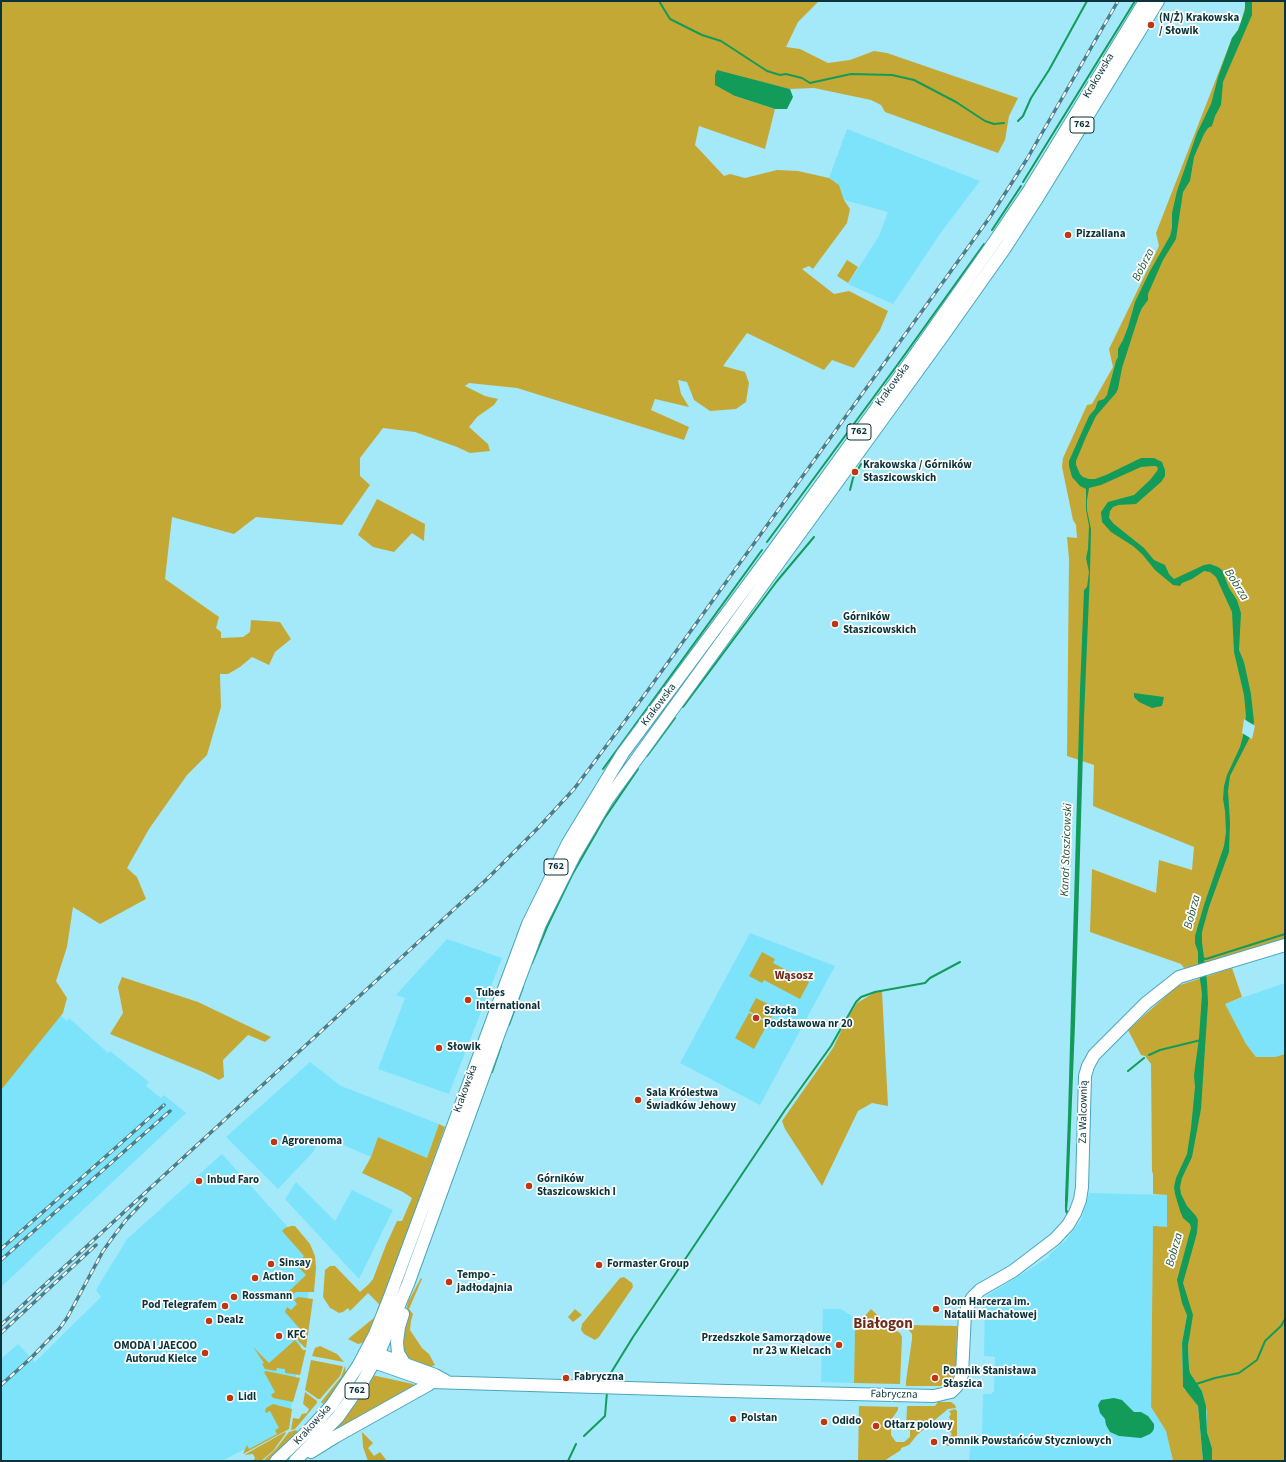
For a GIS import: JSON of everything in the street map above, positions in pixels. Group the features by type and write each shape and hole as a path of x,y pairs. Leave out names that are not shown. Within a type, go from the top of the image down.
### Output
{"main road":[{"name":"Krakowska","path":"296,1460 338,1417 359,1388 389,1299 528,924 568,843 623,753 773,551 905,369 995,241 1030,189 1145,1"},
{"name":"Krakowska","path":"276,1461 322,1416 348,1381 371,1356 408,1284 501,1026 540,924 574,856 607,800 936,346 1005,248 1158,1"},
{"name":"Za Walcownią","path":"955,1389 960,1382 962,1375 965,1313 972,1298 980,1290 1014,1271 1058,1236 1071,1222 1077,1209 1082,1192 1085,1076 1090,1062 1101,1047 1146,1003 1172,983 1186,975 1285,945"},
{"path":"405,1364 398,1353 396,1342 408,1284"},
{"name":"Fabryczna","path":"371,1356 405,1364 435,1374 448,1382"},
{"name":"Fabryczna","path":"371,1356 431,1382 934,1396 945,1394 955,1389"},
{"path":"296,1460 431,1382"}],"shaded area":[{"path":"1,1 819,1 798,22 786,47 800,49 828,63 850,60 874,51 887,53 1018,98 1009,116 1005,140 998,153 885,112 881,105 871,100 814,88 790,89 749,79 735,96 775,109 765,149 699,126 695,145 724,176 730,174 745,178 777,170 798,171 829,178 839,185 844,200 850,209 847,223 813,269 809,266 802,269 834,294 849,291 888,311 880,330 854,368 832,360 824,370 747,333 723,366 745,372 749,383 746,402 736,409 710,411 694,400 687,382 678,380 681,394 689,407 655,399 651,410 689,427 684,440 517,388 469,383 465,386 485,396 498,399 494,405 477,417 469,427 488,444 490,451 470,453 415,432 383,428 360,458 360,476 370,485 342,525 256,517 234,534 172,517 165,579 219,617 216,628 221,632 221,638 243,637 250,632 251,620 280,622 291,639 275,652 269,665 252,657 240,667 228,674 220,674 221,707 207,755 187,775 149,829 127,868 137,877 146,899 100,924 73,907 67,947 56,981 67,998 63,1013 1,1090"},
{"path":"1245,1 1252,1 1252,15 1223,82 1221,105 1212,126 1208,128 1204,134 1194,157 1190,181 1183,192 1176,239 1163,260 1148,294 1148,300 1139,315 1122,368 1118,389 1096,416 1076,461 1080,474 1089,479 1095,479 1106,475 1141,458 1154,458 1162,462 1165,470 1165,476 1161,482 1136,504 1118,505 1113,507 1110,511 1109,518 1114,524 1144,548 1154,560 1165,565 1169,574 1174,579 1204,565 1210,564 1218,567 1222,570 1229,588 1237,600 1241,613 1239,650 1244,662 1251,694 1254,722 1249,739 1230,776 1228,791 1230,822 1229,852 1209,907 1202,932 1208,1003 1201,1109 1192,1157 1182,1178 1180,1187 1181,1194 1187,1206 1198,1220 1197,1233 1183,1283 1193,1315 1188,1346 1190,1373 1202,1391 1206,1406 1207,1432 1212,1448 1212,1461 1203,1461 1198,1406 1183,1387 1182,1343 1187,1315 1182,1303 1177,1280 1191,1228 1190,1224 1183,1218 1180,1211 1174,1187 1176,1178 1187,1154 1195,1087 1194,1075 1199,1038 1202,994 1195,936 1224,846 1226,832 1223,799 1224,786 1243,736 1246,716 1244,695 1234,652 1232,612 1216,577 1210,572 1204,571 1192,579 1182,583 1180,586 1173,585 1155,570 1142,554 1133,546 1111,532 1102,522 1101,512 1108,502 1134,495 1150,480 1158,468 1156,466 1141,467 1101,485 1089,488 1087,510 1091,529 1090,572 1075,1025 1067,1210 1069,1212 1067,1216 1065,1211 1065,1199 1080,690 1084,590 1087,587 1089,572 1086,558 1089,526 1086,510 1086,489 1080,486 1072,477 1069,461 1089,416 1095,409 1098,401 1104,399 1107,395 1118,357 1118,349 1128,327 1135,302 1150,271 1170,236 1172,228 1172,213 1177,191 1197,133 1211,104 1218,77 1232,38 1238,30 1241,22 1245,10"},
{"path":"1252,1 1285,1 1285,939 1237,953 1207,965 1184,968 1181,964 1090,932 1092,869 1156,893 1159,860 1192,870 1194,847 1093,806 1094,765 1067,756 1069,559 1067,537 1077,538 1076,525 1073,520 1062,467 1063,458 1087,405 1092,404 1113,367 1109,349 1159,246 1156,233 1232,38 1238,30 1245,7 1251,8"},
{"path":"717,70 790,89 793,97 787,109 775,109 735,96 715,85 715,75"},
{"path":"847,129 980,181 942,231 893,304 848,284 879,236 888,212 844,200 839,185 829,178"},
{"path":"847,260 858,267 848,283 837,276"},
{"path":"377,499 425,524 424,541 412,533 394,552 373,547 358,535"},
{"path":"1134,693 1164,697 1162,706 1152,708 1139,702 1134,697"},
{"name":"Szkoła Podstawowa nr 20","path":"750,933 835,966 760,1105 680,1063"},
{"path":"447,939 502,958 449,1094 378,1069 405,998 396,995"},
{"path":"762,952 775,959 773,963 809,982 800,999 764,980 762,983 749,976"},
{"path":"1232,968 1242,997 1225,1004 1246,1044 1256,1057 1275,1057 1285,1054 1285,1461 1212,1461 1212,1448 1207,1432 1207,1412 1202,1391 1190,1373 1187,1315 1182,1343 1183,1386 1198,1406 1203,1461 1173,1461 1166,1431 1151,1407 1153,1226 1167,1227 1167,1195 1153,1194 1151,1064 1145,1056 1141,1055 1128,1030 1177,986"},
{"path":"122,977 198,1002 271,1037 265,1042 248,1035 223,1060 224,1077 219,1080 110,1034 123,1013 118,987"},
{"path":"1285,983 1285,1054 1275,1057 1256,1057 1246,1044 1224,1004"},
{"path":"882,991 888,1106 872,1103 858,1111 822,1186 785,1129 782,1121 833,1048 857,1003 874,993"},
{"path":"756,998 776,1008 769,1022 749,1011"},
{"path":"749,1013 768,1023 754,1049 735,1038"},
{"path":"60,1015 67,1021 69,1018 108,1053 110,1051 149,1082 146,1086 161,1098 164,1095 186,1113 1,1287 1,1088"},
{"path":"310,1062 341,1086 439,1124 427,1158 378,1137 371,1157 327,1138 321,1137 313,1152 278,1189 226,1137"},
{"path":"439,1124 445,1127 377,1316 365,1342 358,1344 348,1339 375,1317 379,1304 368,1293 350,1311 348,1308 339,1313 330,1308 323,1297 325,1270 330,1266 335,1266 360,1292 373,1279 397,1221 402,1221 412,1198 403,1192 362,1173 371,1157 378,1137 427,1158"},
{"path":"222,1154 314,1256 288,1428 246,1451 243,1450 222,1461 1,1461 1,1359 18,1344 35,1362 101,1297 96,1290 127,1239"},
{"path":"296,1182 335,1221 352,1190 393,1210 359,1279 285,1199"},
{"path":"1089,1193 1167,1195 1167,1227 1153,1227 1151,1407 1166,1431 1173,1461 969,1461 971,1435 982,1435 983,1394 991,1394 994,1391 995,1357 984,1356 985,1297 1049,1257 1049,1255 1066,1240 1081,1220"},
{"path":"291,1226 295,1226 310,1244 315,1256 316,1268 314,1292 296,1292 288,1298 285,1295 306,1275 299,1268 308,1269 309,1260 302,1259 304,1256 282,1231"},
{"path":"624,1277 632,1283 633,1287 599,1337 595,1340 584,1334 581,1330 582,1324 620,1278"},
{"path":"421,1278 422,1279 409,1309 413,1314 410,1330 422,1348 429,1354 435,1365 430,1367 409,1362 399,1343 408,1302"},
{"path":"298,1297 313,1299 306,1348 296,1338 299,1333 299,1328 285,1312 287,1307 291,1310 297,1304 294,1300"},
{"path":"575,1309 582,1315 573,1322 568,1317"},
{"name":"Przedszkole Samorządowe nr 23 w Kielcach","path":"823,1309 841,1309 860,1321 855,1327 854,1383 821,1382"},
{"path":"871,1309 890,1327 900,1333 902,1337 900,1384 854,1383 855,1327"},
{"path":"908,1325 957,1326 956,1371 950,1383 941,1386 906,1386 912,1339 912,1334 907,1328"},
{"path":"295,1340 303,1350 306,1350 300,1375 285,1373 285,1369 277,1368 276,1371 265,1369 262,1364 264,1363 253,1347 269,1363"},
{"path":"320,1346 337,1354 344,1362 312,1356 315,1348"},
{"path":"311,1360 343,1367 340,1376 320,1399 305,1390"},
{"path":"345,1366 346,1375 338,1389 323,1404 321,1402 341,1377"},
{"path":"266,1371 300,1378 293,1402 273,1398 271,1395 275,1392 264,1372"},
{"path":"372,1375 413,1384 416,1386 327,1437"},
{"path":"305,1392 317,1401 317,1403 295,1429 291,1430 293,1418 299,1419 302,1414 307,1413 309,1409 303,1404"},
{"path":"1114,1398 1122,1400 1134,1412 1141,1412 1148,1416 1154,1424 1153,1431 1141,1438 1119,1436 1110,1432 1106,1425 1105,1419 1100,1413 1098,1405 1101,1400"},
{"path":"938,1402 951,1402 956,1408 948,1409 917,1435 909,1445 901,1448 901,1450 884,1461 858,1461 859,1406 898,1407 898,1410 891,1420 891,1435 896,1442 904,1442 910,1437 910,1430 906,1430 907,1406 935,1406"},
{"path":"273,1404 292,1409 289,1429 243,1454 247,1445 249,1449 277,1434 275,1430 279,1428 270,1411 265,1412 266,1408"},
{"path":"955,1409 957,1411 957,1439 954,1445 947,1446 946,1443 948,1445 951,1442 949,1437 952,1434 946,1427 941,1429 941,1425 942,1423 945,1426 951,1421 949,1417 951,1414 949,1411"},
{"path":"296,1430 298,1432 292,1441 270,1461 263,1461 275,1450 289,1432"},
{"path":"285,1432 286,1433 273,1451 261,1461 253,1461 255,1458 253,1454 244,1455"},
{"path":"362,1432 373,1443 368,1448 374,1456 380,1452 387,1461 368,1461 363,1447"}],"pier":[{"path":"1244,719 1255,726 1252,739 1242,733"}],"waterway":[{"path":"659,1 670,19 702,35 721,41 767,71 780,75 786,74 802,78 810,83 851,74 892,75 914,80 956,102 985,121 994,124 1004,123"},
{"path":"1018,121 1023,116 1031,98 1049,70 1087,1"},
{"path":"1023,182 1135,1"},
{"path":"992,230 1021,186"},
{"path":"767,542 984,244"},
{"path":"850,490 853,478 861,464"},
{"path":"683,707 777,581 814,537"},
{"path":"603,769 762,550"},
{"path":"647,756 675,718"},
{"path":"532,963 547,927 572,875 604,819 638,769"},
{"path":"1202,958 1206,959 1285,934"},
{"path":"608,1384 609,1376 633,1337 785,1110 831,1046 856,1002 861,997 875,992 925,983 930,978 960,962"},
{"path":"509,1025 523,987"},
{"path":"1149,1055 1160,1050 1201,1040"},
{"path":"492,1072 501,1046"},
{"path":"1128,1071 1144,1058"},
{"path":"1196,1384 1239,1373 1257,1360 1265,1341 1281,1326 1285,1319"},
{"path":"584,1436 605,1416 607,1392"},
{"path":"568,1461 576,1444"}],"railway":[{"path":"1,1325 487,879 539,827 574,789 643,697 990,217 1027,159 1118,1"},
{"path":"1,1249 164,1105"},
{"path":"1,1260 170,1111"},
{"path":"1,1385 31,1358 59,1329 67,1318 103,1251 126,1220 146,1199"},
{"path":"1,1333 96,1245"}],"place":[{"name":"(N/Ż) Krakowska / Słowik","path":"1151,25"},
{"name":"Pizzaliana","path":"1068,235"},
{"name":"Krakowska / Górników Staszicowskich","path":"855,472"},
{"name":"Górników Staszicowskich","path":"835,624"},
{"name":"Tubes International","path":"468,1000"},
{"name":"Szkoła Podstawowa nr 20","path":"756,1018"},
{"name":"Słowik","path":"439,1048"},
{"name":"Sala Królestwa Świadków Jehowy","path":"638,1100"},
{"name":"Agrorenoma","path":"274,1142"},
{"name":"Inbud Faro","path":"199,1181"},
{"name":"Górników Staszicowskich I","path":"529,1186"},
{"name":"Sinsay","path":"271,1264"},
{"name":"Formaster Group","path":"599,1265"},
{"name":"Action","path":"255,1278"},
{"name":"Tempo - jadłodajnia","path":"449,1282"},
{"name":"Rossmann","path":"234,1297"},
{"name":"Pod Telegrafem","path":"225,1306"},
{"name":"Dom Harcerza im. Natalii Machałowej","path":"936,1309"},
{"name":"Dealz","path":"209,1321"},
{"name":"KFC","path":"279,1336"},
{"name":"Przedszkole Samorządowe nr 23 w Kielcach","path":"839,1345"},
{"name":"OMODA I JAECOO Autorud Kielce","path":"205,1353"},
{"name":"Fabryczna","path":"566,1378"},
{"name":"Pomnik Stanisława Staszica","path":"935,1378"},
{"name":"Lidl","path":"230,1398"},
{"name":"Polstan","path":"733,1419"},
{"name":"Odido","path":"824,1422"},
{"name":"Ołtarz polowy","path":"876,1426"},
{"name":"Pomnik Powstańców Styczniowych","path":"934,1442"}],"district":[{"name":"Wąsosz","path":"794,976"},
{"name":"Białogon","path":"883,1325"}],"water label":[{"name":"Bobrza","path":"1144,265"},
{"name":"Bobrza","path":"1236,585"},
{"name":"Kanał Staszicowski","path":"1067,850"},
{"name":"Bobrza","path":"1193,912"},
{"name":"Bobrza","path":"1175,1250"}]}
